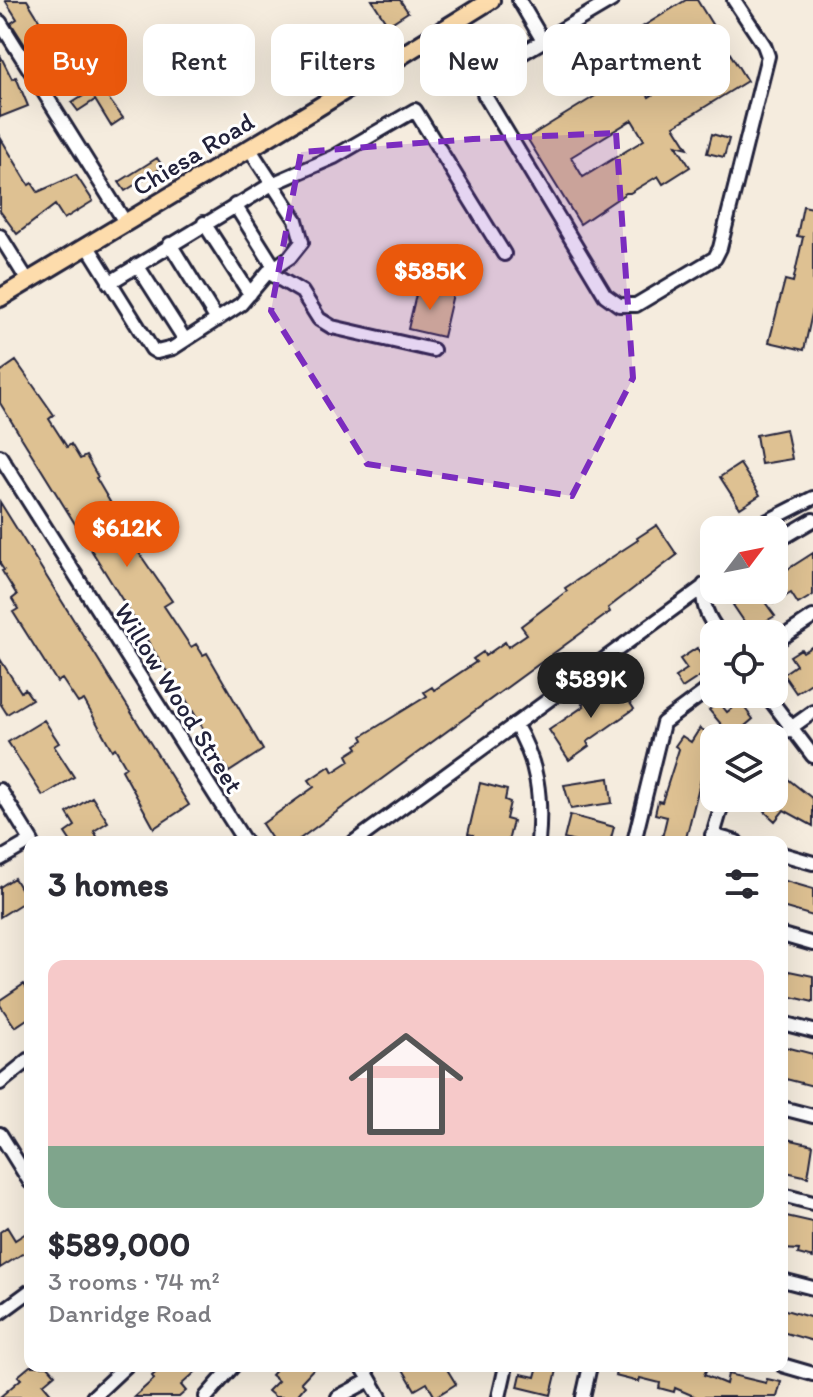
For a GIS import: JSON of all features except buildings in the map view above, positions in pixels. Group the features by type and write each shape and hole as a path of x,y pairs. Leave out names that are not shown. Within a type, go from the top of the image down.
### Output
{"main road":[{"name":"Chiesa Road","path":"0,298 491,0"}],"street":[{"path":"519,0 543,41 494,70 484,94 605,295 619,305 636,305 715,258 720,248 768,56 734,0"},
{"path":"572,24 612,0"},
{"path":"0,22 125,222"},
{"path":"109,283 272,184 334,157 415,110 504,254"},
{"path":"87,245 152,349 163,352 185,340 241,304 271,269 290,257 302,242 296,220 249,148"},
{"path":"235,205 271,269 302,292 319,319 332,327 433,350"},
{"path":"204,223 250,294"},
{"path":"0,236 28,281"},
{"path":"170,244 217,320"},
{"path":"137,265 185,340"},
{"name":"Willow Wood Street","path":"0,456 241,836"},
{"path":"778,516 813,498"},
{"path":"788,535 813,520"},
{"path":"362,836 700,587"},
{"path":"788,634 813,617"},
{"path":"635,836 663,723 700,695"},
{"path":"777,708 813,756"},
{"path":"788,729 813,712"},
{"path":"515,724 530,749 538,779 538,836"},
{"path":"0,790 27,836"},
{"path":"712,836 720,812"},
{"path":"0,859 24,846"},
{"path":"788,856 813,863"},
{"path":"788,937 813,944"},
{"path":"788,1025 813,1031"},
{"path":"0,1083 24,1064"},
{"path":"788,1110 813,1116"},
{"path":"0,1134 24,1172"},
{"path":"788,1197 813,1203"},
{"path":"788,1282 813,1288"},
{"path":"0,1313 24,1295"},
{"path":"788,1367 813,1374"},
{"path":"93,1397 120,1372"},
{"path":"206,1397 228,1372"},
{"path":"365,1372 380,1397"},
{"path":"499,1397 505,1372"},
{"path":"583,1397 589,1372"},
{"path":"338,1397 370,1380"}],"highlighted area":[{"path":"616,133 633,378 572,496 367,464 271,311 301,152 473,139"}]}
